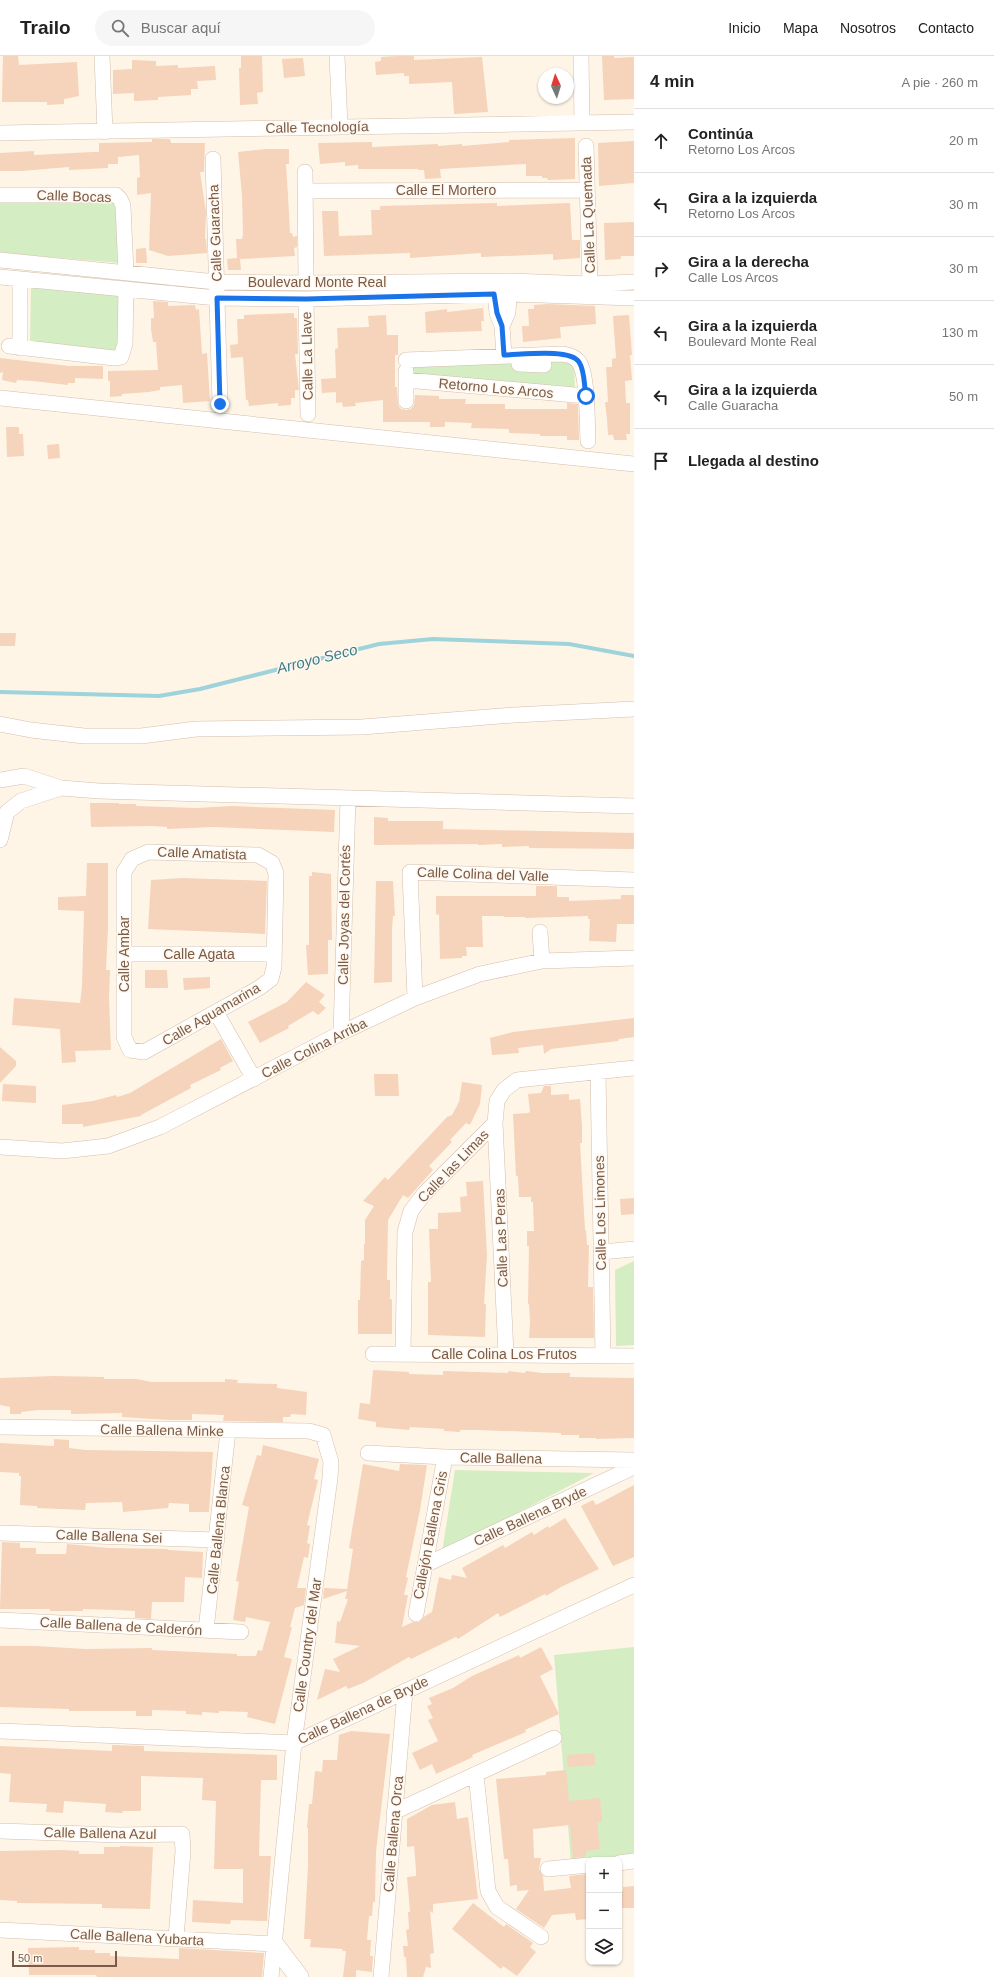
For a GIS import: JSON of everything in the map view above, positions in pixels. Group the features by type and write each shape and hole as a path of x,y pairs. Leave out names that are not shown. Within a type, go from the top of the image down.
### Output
{"street":[{"path":"102,56 105,132"},
{"path":"337,56 340,126"},
{"path":"581,56 582,122"},
{"name":"Calle Tecnología","path":"0,133 634,122"},
{"name":"Calle La Quemada","path":"586,146 590,284"},
{"name":"Calle Guaracha","path":"213,159 220,404"},
{"path":"305,172 306,283"},
{"name":"Calle El Mortero","path":"305,191 587,190"},
{"name":"Calle Bocas","path":"0,195 116,195 120,199 123,206 126,273"},
{"name":"Boulevard Monte Real","path":"0,260 216,282 502,288 634,298"},
{"name":"Boulevard Monte Real","path":"0,277 217,298 306,299 634,282"},
{"path":"20,279 14,347 114,358 121,357 125,344 126,289"},
{"path":"502,288 508,312 502,326 504,355"},
{"name":"Calle La Llave","path":"306,299 308,414"},
{"name":"Retorno Los Arcos","path":"406,360 504,355 562,354 572,356 580,366 586,396 588,441"},
{"path":"406,360 406,401"},
{"name":"Retorno Los Arcos","path":"406,360 544,365"},
{"name":"Retorno Los Arcos","path":"406,380 586,396"},
{"path":"0,398 634,464"},
{"path":"0,724 31,730 84,736 141,736 196,729 362,727 514,715 634,709"},
{"path":"0,780 24,776 61,788 99,791 634,806"},
{"path":"0,840 7,812 21,801 61,788"},
{"name":"Calle Joyas del Cortés","path":"341,1033 348,798"},
{"name":"Calle Amatista","path":"132,859 148,852 234,854 258,855 272,863"},
{"name":"Calle Ambar","path":"130,1050 124,1037 124,872 132,859"},
{"name":"Calle Aguamarina","path":"130,1050 144,1052 259,988 271,979 274,968 276,873 272,863"},
{"name":"Calle Colina del Valle","path":"415,998 410,872 634,880"},
{"path":"540,932 542,961"},
{"name":"Calle Agata","path":"124,954 274,954"},
{"name":"Calle Colina Arriba","path":"0,1147 62,1151 108,1146 160,1127 341,1033 415,998 480,974 542,961 634,958"},
{"path":"216,1012 254,1079"},
{"name":"Calle las Limas","path":"403,1354 405,1232 411,1212 424,1194 495,1123 497,1101 504,1090 518,1080 598,1073 634,1068"},
{"name":"Calle Los Limones","path":"598,1073 603,1354"},
{"name":"Calle Las Peras","path":"495,1123 506,1354"},
{"path":"601,1252 634,1249"},
{"name":"Calle Colina Los Frutos","path":"373,1354 603,1354 634,1356"},
{"name":"Calle Ballena Minke","path":"0,1427 310,1431 323,1435"},
{"name":"Calle Ballena Blanca","path":"206,1630 228,1431"},
{"name":"Calle Country del Mar","path":"272,1977 294,1743 330,1478 331,1462 323,1435"},
{"name":"Calle Ballena","path":"368,1453 445,1457 634,1460"},
{"name":"Callejón Ballena Gris","path":"416,1614 445,1457"},
{"name":"Calle Ballena Bryde","path":"425,1565 634,1467"},
{"name":"Calle Ballena Sei","path":"0,1533 217,1540"},
{"name":"Calle Ballena de Bryde","path":"0,1731 294,1743 634,1584"},
{"name":"Calle Ballena de Calderón","path":"0,1620 241,1632"},
{"name":"Calle Ballena Orca","path":"381,1977 405,1691"},
{"path":"394,1812 554,1738"},
{"path":"476,1774 488,1891 497,1907 541,1937"},
{"name":"Calle Ballena Azul","path":"0,1831 119,1835 182,1834 183,1851 176,1938"},
{"path":"622,1862 634,1861"},
{"path":"548,1869 586,1866"},
{"name":"Calle Ballena Yubarta","path":"0,1930 274,1944"},
{"path":"274,1944 299,1977"}],"green space":[{"path":"118,198 120,263 0,253 0,199"},
{"path":"31,286 120,296 121,354 30,343"},
{"path":"506,360 574,362 575,390 410,378 412,363"},
{"path":"634,1261 634,1345 616,1346 615,1270"},
{"path":"455,1470 594,1473 442,1552"},
{"path":"634,1647 634,1855 616,1857 586,1857 586,1860 571,1862 554,1655"}],"building":[{"path":"3,56 18,56 19,65 77,62 79,96 64,99 64,104 47,105 47,102 2,102"},
{"path":"241,56 262,56 263,92 257,93 258,104 240,105 239,68 241,68"},
{"path":"414,56 414,60 482,57 488,112 454,114 452,82 409,84 409,76 404,76 404,73 376,75 375,62 381,61 381,57"},
{"path":"602,56 614,56 614,58 634,57 634,99 604,100"},
{"path":"303,58 305,76 284,78 282,59"},
{"path":"132,60 156,61 156,66 178,65 178,68 215,66 216,80 197,81 198,89 191,89 191,95 158,97 158,100 134,101 134,93 113,94 113,70 132,69"},
{"path":"575,138 575,179 548,180 547,178 542,178 542,176 526,176 526,164 440,169 441,178 425,179 424,170 418,169 358,169 358,165 345,166 345,162 320,164 318,143 372,142 372,147 438,144 438,146 462,144 462,146 509,142 509,140"},
{"path":"152,139 170,139 171,143 205,143 204,172 200,172 206,212 205,239 207,253 168,256 149,250 151,193 137,195 137,178 140,177 139,155 118,157 118,164 108,164 108,168 69,170 69,167 21,171 0,171 0,153 34,151 34,155 99,152 99,143 152,142"},
{"path":"634,141 634,183 599,186 598,143"},
{"path":"266,149 289,149 289,164 286,164 290,233 292,233 293,237 297,236 297,247 294,248 295,256 240,259 241,270 228,270 227,259 237,258 236,239 242,239 243,234 242,195 238,152"},
{"path":"497,203 497,206 570,203 572,240 580,240 580,258 553,260 553,254 481,257 481,253 410,258 410,253 324,256 322,211 338,211 339,236 372,235 371,210 380,210 380,206"},
{"path":"634,222 634,256 621,256 621,259 605,260 604,223"},
{"path":"146,248 147,263 136,263 136,249"},
{"path":"153,301 168,302 168,306 195,305 196,310 199,309 202,354 207,353 210,401 183,403 182,385 160,387 160,390 122,394 122,396 110,397 110,381 108,381 108,371 158,370 156,342 153,342 151,329 151,318 154,318"},
{"path":"548,304 595,306 596,324 560,327 561,338 523,342 522,326 529,326 528,309 534,309 534,305"},
{"path":"483,308 484,321 481,321 482,331 426,333 425,312 447,309 447,312"},
{"path":"294,313 294,318 297,318 298,354 295,354 299,390 295,390 295,398 291,398 291,405 278,406 278,403 249,406 248,400 246,400 243,357 231,358 230,345 238,344 237,319 244,319 244,315"},
{"path":"386,315 387,335 398,335 398,355 395,355 395,387 397,387 398,405 401,409 411,409 414,405 415,395 439,396 439,399 466,399 465,404 505,404 505,409 567,409 567,403 578,404 579,440 567,440 567,436 540,436 540,434 509,433 509,429 471,428 472,423 445,422 445,427 430,427 430,422 383,422 383,400 355,403 356,406 343,407 342,402 336,403 336,392 322,393 321,379 336,378 335,349 338,348 337,328 369,327 368,316"},
{"path":"629,315 632,380 625,381 626,403 630,403 630,434 626,434 627,440 614,440 613,435 608,435 605,402 608,402 606,367 612,367 612,359 616,358 613,316"},
{"path":"0,358 69,366 103,366 103,379 75,378 75,383 68,383 68,385 17,380 16,383 2,380 3,372 0,373"},
{"path":"6,427 19,427 19,434 23,434 24,456 7,457"},
{"path":"59,444 60,458 48,459 47,445"},
{"path":"0,633 16,633 15,646 0,646"},
{"path":"90,803 119,803 136,804 136,806 197,808 231,806 335,810 334,832 213,827 167,829 167,827 152,826 91,827"},
{"path":"374,817 388,818 388,821 443,821 443,829 634,833 634,849 529,848 529,846 502,847 502,844 374,845"},
{"path":"87,863 108,863 108,928 106,970 110,970 109,998 111,1050 75,1051 76,1062 62,1063 60,1029 12,1025 14,998 80,1003 82,986 84,911 58,910 58,897 86,896"},
{"path":"312,872 331,874 332,940 328,940 328,974 308,975 306,945 309,945 309,876 312,876"},
{"path":"182,878 267,881 265,934 148,929 151,880"},
{"path":"376,881 393,881 395,916 393,916 392,929 392,982 374,983"},
{"path":"536,886 557,886 557,897 569,897 569,901 621,899 621,895 634,895 634,924 617,924 616,942 589,941 590,919 588,919 588,916 525,918 482,916 483,947 466,947 467,956 462,956 462,958 440,959 439,914 436,915 436,896 536,896"},
{"path":"145,970 167,970 168,988 145,988"},
{"path":"210,977 210,988 184,990 183,978"},
{"path":"306,982 325,995 319,1002 326,1008 318,1015 313,1011 288,1026 289,1028 260,1043 248,1022 287,1002"},
{"path":"634,1018 634,1037 619,1039 618,1041 551,1049 544,1054 543,1045 518,1048 519,1053 492,1055 490,1038 513,1032"},
{"path":"221,1039 233,1061 220,1068 221,1070 190,1085 191,1088 141,1116 83,1127 83,1124 62,1124 62,1105 93,1101 116,1095 117,1097 130,1093"},
{"path":"0,1047 16,1061 16,1066 0,1083"},
{"path":"374,1074 398,1074 399,1096 375,1096"},
{"path":"462,1082 482,1085 480,1104 470,1125 466,1123 450,1140 452,1142 429,1166 433,1170 408,1198 403,1195 388,1220 387,1280 390,1280 390,1299 392,1299 392,1334 358,1334 358,1300 360,1300 361,1261 364,1260 365,1220 374,1206 363,1201 385,1177 388,1180 447,1117 452,1115 459,1102"},
{"path":"3,1084 36,1086 36,1103 2,1101"},
{"path":"544,1086 551,1086 551,1095 569,1094 569,1100 580,1099 582,1143 580,1143 585,1230 587,1245 589,1245 588,1287 593,1287 594,1338 529,1338 529,1246 527,1246 527,1231 534,1231 533,1202 531,1202 531,1197 519,1197 518,1176 516,1176 513,1114 530,1112 528,1094 541,1093"},
{"path":"483,1181 487,1255 484,1304 486,1304 485,1337 428,1335 428,1282 431,1282 429,1229 438,1229 438,1213 461,1212 460,1197 467,1196 466,1182"},
{"path":"634,1198 634,1214 621,1215 620,1199"},
{"path":"373,1370 409,1372 409,1374 443,1375 443,1371 508,1373 508,1371 525,1373 526,1371 542,1373 570,1373 570,1377 634,1378 634,1438 596,1439 579,1438 579,1435 561,1435 561,1433 477,1430 460,1430 460,1432 444,1431 444,1429 410,1427 409,1430 376,1427 376,1422 358,1419 360,1403 370,1404"},
{"path":"54,1376 104,1377 104,1379 136,1379 152,1382 225,1382 225,1379 238,1380 237,1383 277,1384 277,1388 307,1392 306,1415 291,1414 290,1417 283,1417 283,1422 223,1421 224,1415 192,1414 192,1420 169,1420 122,1417 122,1413 71,1414 71,1410 38,1410 21,1412 21,1414 10,1414 10,1407 0,1405 0,1378"},
{"path":"54,1439 69,1440 69,1448 86,1450 213,1452 209,1512 189,1512 189,1504 169,1503 168,1508 123,1512 122,1502 86,1503 85,1510 37,1508 37,1506 20,1505 21,1476 19,1476 19,1473 0,1472 0,1443 54,1446"},
{"path":"263,1445 319,1459 314,1479 318,1480 307,1525 310,1526 307,1543 310,1544 308,1558 304,1557 297,1588 306,1588 304,1605 295,1608 290,1627 292,1627 284,1657 292,1659 275,1724 247,1717 248,1712 202,1712 202,1715 186,1714 186,1711 152,1710 152,1716 136,1716 136,1711 69,1711 69,1709 0,1707 0,1646 36,1646 85,1649 152,1648 152,1650 237,1654 237,1656 256,1656 258,1650 262,1651 270,1622 246,1617 245,1622 233,1620 239,1582 236,1581 249,1507 242,1505 257,1455 261,1456"},
{"path":"363,1464 399,1471 400,1464 427,1465 420,1510 406,1577 408,1578 404,1595 408,1595 402,1627 413,1622 419,1622 432,1612 439,1577 451,1580 452,1575 467,1578 462,1568 503,1545 505,1548 532,1532 534,1535 565,1518 599,1569 500,1617 498,1613 458,1639 456,1637 411,1659 409,1657 363,1683 348,1689 346,1686 317,1700 325,1669 340,1672 333,1659 360,1646 335,1643 337,1621 340,1622 348,1599 345,1599 347,1591 323,1599 324,1588 347,1589 353,1549 349,1548"},
{"path":"634,1485 634,1557 613,1566 581,1506 593,1500 596,1505"},
{"path":"2,1542 20,1543 20,1548 36,1548 36,1554 66,1554 67,1544 109,1548 168,1549 203,1552 202,1578 185,1577 184,1602 152,1602 151,1619 135,1618 135,1611 83,1609 83,1611 50,1611 50,1609 0,1609"},
{"path":"541,1647 553,1669 540,1676 559,1714 525,1730 526,1732 472,1755 473,1757 436,1774 432,1764 420,1770 412,1753 438,1741 428,1720 433,1718 427,1706 432,1704 429,1698 453,1688 472,1676 519,1655 520,1658"},
{"path":"351,1731 390,1734 376,1851 375,1902 373,1902 372,1916 369,1916 367,1940 371,1940 370,1956 373,1956 372,1972 356,1970 356,1977 343,1977 346,1951 342,1951 343,1949 310,1947 311,1939 304,1939 308,1866 307,1828 309,1804 312,1804 315,1771 322,1772 323,1760 337,1760 339,1735"},
{"path":"112,1745 144,1746 144,1751 277,1755 277,1780 261,1780 259,1856 271,1856 267,1921 231,1920 230,1924 192,1922 193,1900 243,1903 243,1869 214,1869 216,1801 202,1800 203,1778 141,1776 141,1811 123,1811 122,1813 105,1812 106,1804 64,1801 63,1813 46,1812 47,1804 9,1802 11,1774 0,1773 0,1746 112,1751"},
{"path":"594,1753 595,1765 568,1767 567,1755"},
{"path":"566,1770 569,1801 600,1798 602,1822 597,1822 600,1849 586,1851 586,1856 573,1858 570,1825 533,1829 534,1858 541,1858 539,1869 543,1876 544,1891 571,1888 569,1876 586,1874 586,1919 576,1920 575,1913 552,1915 544,1928 516,1909 529,1890 517,1891 517,1885 510,1886 508,1859 504,1859 496,1779 546,1775 546,1772"},
{"path":"455,1802 457,1819 468,1817 478,1899 433,1904 433,1913 430,1911 434,1953 430,1954 431,1968 426,1967 423,1977 407,1977 406,1957 404,1957 403,1946 408,1946 406,1930 409,1929 408,1912 410,1912 407,1877 416,1876 416,1870 414,1846 407,1847 407,1819 432,1805"},
{"path":"104,1847 153,1847 150,1909 102,1908 102,1904 17,1903 17,1901 0,1900 0,1851 63,1850 79,1851 79,1854 104,1854"},
{"path":"634,1886 634,1908 622,1908 623,1887"},
{"path":"473,1903 504,1927 506,1924 533,1943 530,1947 536,1952 517,1976 503,1966 501,1969 452,1929"},
{"path":"79,1947 79,1950 95,1950 95,1953 110,1953 110,1956 179,1959 179,1948 264,1953 262,1977 97,1977 96,1975 29,1975 28,1948"}],"waterway":[{"name":"Arroyo Seco","path":"0,692 159,696 200,689 379,644 433,639 569,644 634,656"}],"route":[{"path":"220,404 217,298 306,299 494,294 497,313 502,326 504,355 562,354 572,356 579,362 582,370 586,396"}]}
